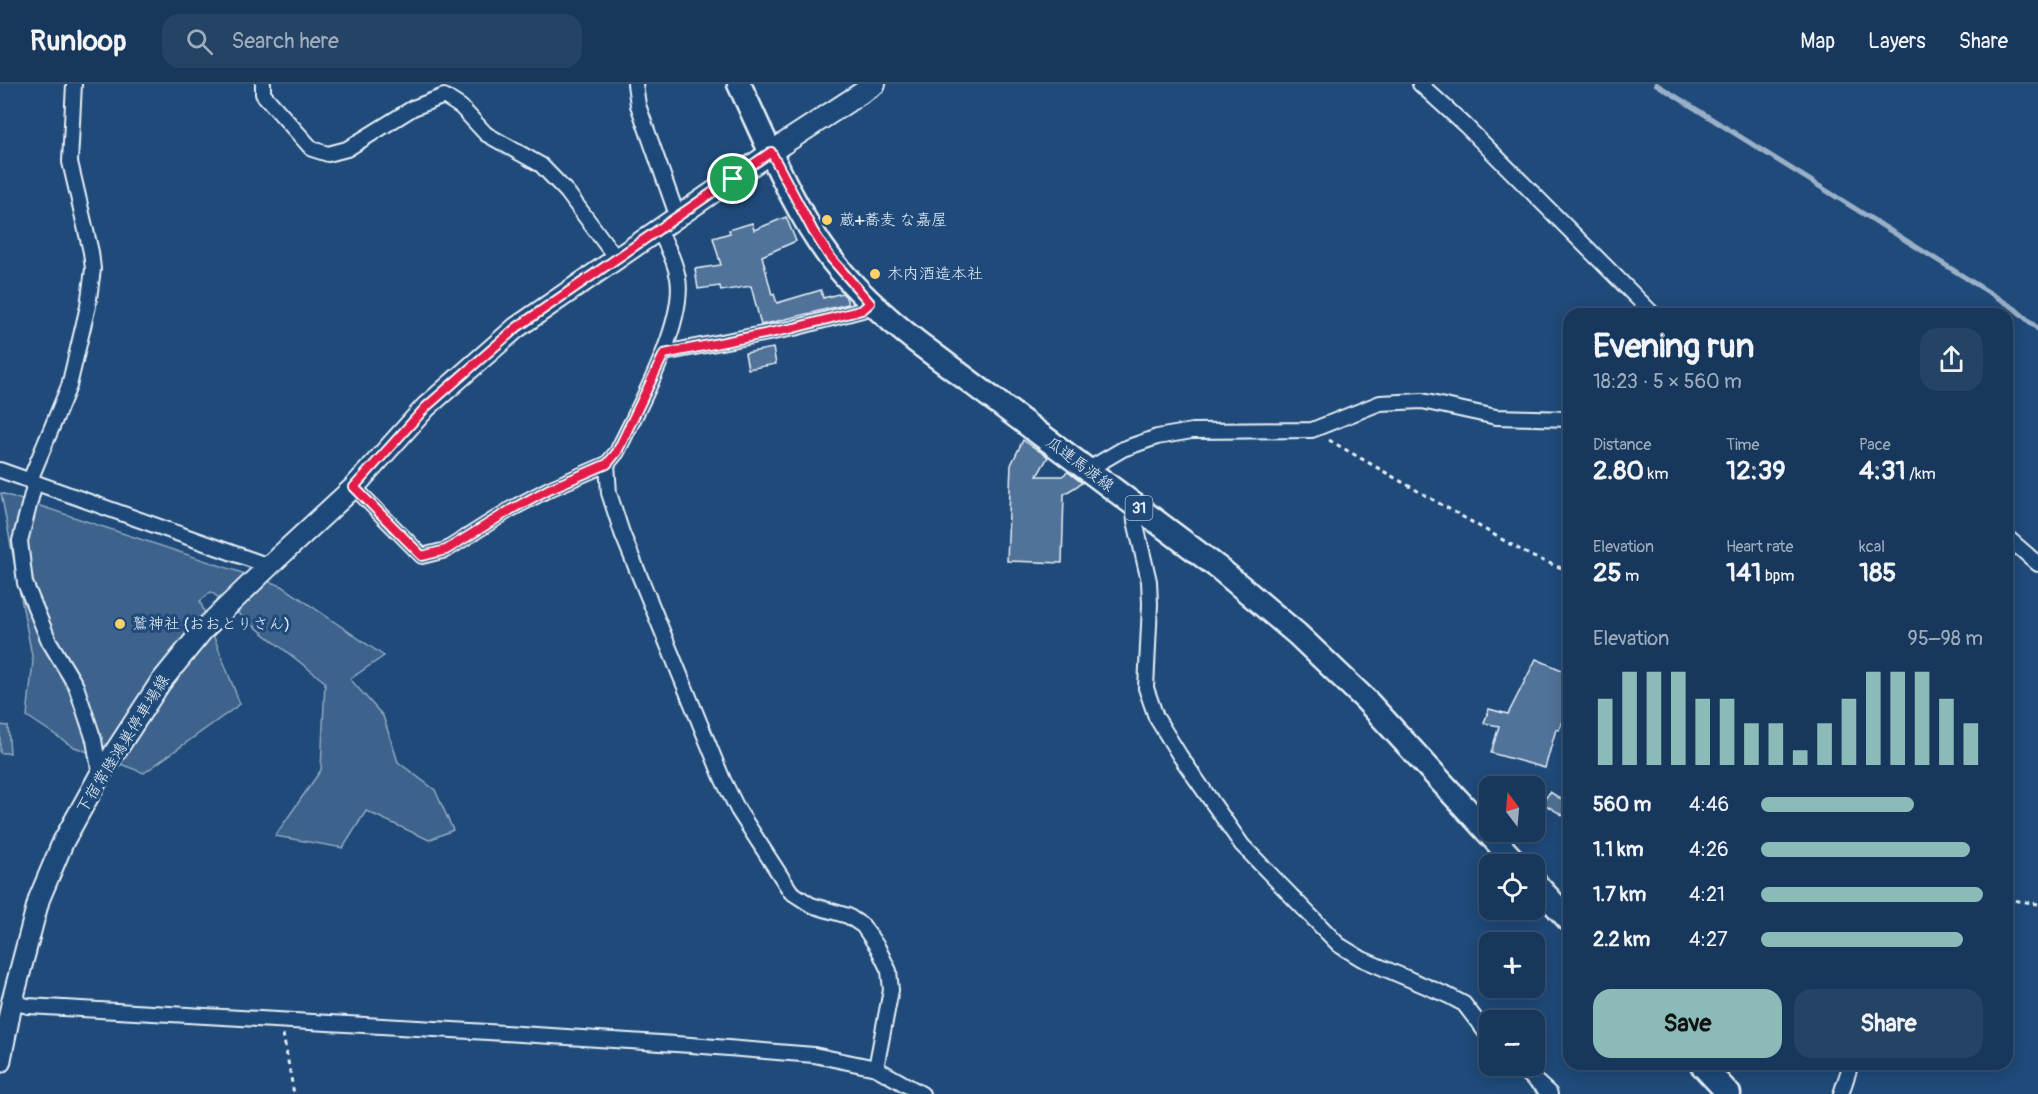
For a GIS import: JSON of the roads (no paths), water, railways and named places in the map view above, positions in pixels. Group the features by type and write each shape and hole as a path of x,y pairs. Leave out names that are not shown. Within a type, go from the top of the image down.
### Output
{"main road":[{"name":"瓜連馬渡線","path":"739,84 771,152 813,231 830,257 870,303 917,342 1220,569 1330,664 1509,854"},
{"name":"下宿常陸鴻巣停車場線","path":"0,1062 6,1002 39,899 63,842 100,775 160,682 203,630 354,487 426,407 516,328 771,152 875,84"},
{"path":"1545,894 1563,913"},
{"path":"1707,1070 1729,1094"}],"street":[{"path":"74,84 70,162 93,269 88,306 69,386 33,481 20,541 25,583 49,641 76,686 94,740 100,775"},
{"path":"262,84 263,94 312,149 328,154 347,149 414,108 444,96 461,107 486,134 541,165 567,192 616,258"},
{"path":"635,84 638,105 678,218"},
{"path":"1420,84 1466,126 1647,308"},
{"path":"354,487 422,556 446,550 549,489 607,464 617,452 664,354 677,306 678,279 659,231"},
{"path":"664,354 794,328 862,310 870,303"},
{"path":"1087,470 1123,449 1157,437 1192,431 1312,430 1380,403 1422,401 1496,417 1563,419"},
{"path":"607,464 609,493 622,533 723,780 738,810 790,892 811,905 848,916 863,926 878,948 889,971 891,990 876,1068"},
{"path":"0,470 269,566"},
{"path":"1134,504 1135,521 1149,581 1146,688 1156,717 1180,756 1242,845 1339,945 1362,958 1464,1004 1479,1024"},
{"path":"2013,542 2038,564"},
{"path":"6,1002 28,1006 280,1019 814,1055 876,1068 922,1094"},
{"path":"1841,1094 1849,1070"},
{"path":"1530,1076 1550,1094"}],"waterway":[{"path":"1656,84 2014,308 2038,329"}],"place":[{"name":"蔵+蕎麦 な嘉屋","path":"827,220"},
{"name":"木内酒造本社","path":"875,274"},
{"name":"鷲神社 (おおとりさん)","path":"120,624"}]}
